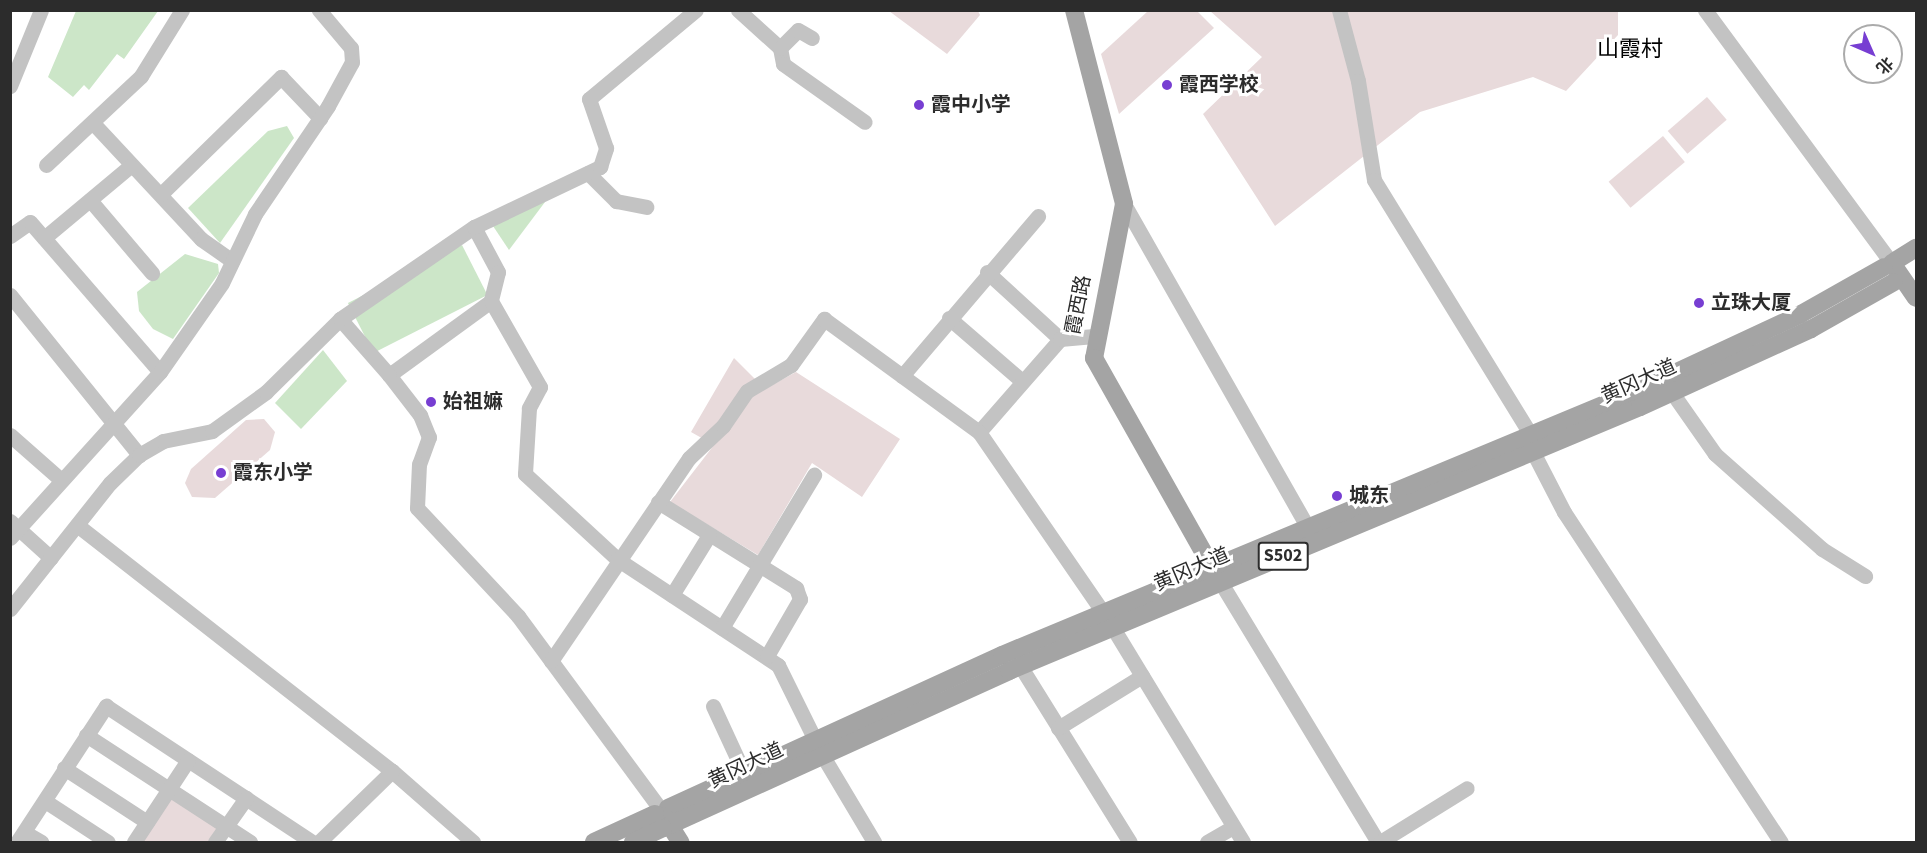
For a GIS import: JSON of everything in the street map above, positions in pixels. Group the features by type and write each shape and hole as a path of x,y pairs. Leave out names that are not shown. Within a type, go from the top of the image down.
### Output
{"main road":[{"name":"霞西路","path":"1074,10 1124,204 1094,336 1094,358 1221,583"},
{"name":"黄冈大道","path":"594,843 663,817 1640,408 1811,328 1900,269 1917,248"},
{"path":"1900,269 1917,298"},
{"name":"黄冈大道","path":"633,843 663,817"},
{"path":"663,817 680,843"}],"street":[{"path":"10,86 41,10"},
{"path":"46,165 141,76 182,10"},
{"path":"51,558 13,529 159,372 232,261 255,214 320,118 352,62 351,48 319,10"},
{"path":"11,608 77,525 140,455 163,441 212,431 266,392 340,319 474,227 600,167 606,148 589,99 696,10"},
{"path":"738,10 780,48 783,64 865,122"},
{"path":"1339,10 1358,81 1374,180 1530,432"},
{"path":"1705,10 1900,269"},
{"path":"780,48 798,30 812,38"},
{"path":"160,194 280,77 320,118"},
{"path":"93,123 130,166 160,194 201,240 232,261"},
{"path":"44,238 130,166"},
{"path":"588,173 616,201 646,207"},
{"path":"90,200 152,273"},
{"path":"1124,204 1307,526"},
{"path":"902,376 987,272 1038,216"},
{"path":"10,236 30,222 159,372"},
{"path":"389,375 491,301 498,272 474,227"},
{"path":"987,272 1060,339"},
{"path":"10,295 74,368 111,425 140,455"},
{"path":"491,301 540,387 529,408 525,474 617,559 778,665 814,738"},
{"path":"949,318 1022,381"},
{"path":"340,319 420,415 429,437 419,464 417,508 518,616 663,817"},
{"path":"551,662 617,559 658,502 747,391 791,365 824,320 979,432 1102,610"},
{"path":"979,432 1060,339 1094,336"},
{"path":"1673,394 1715,454 1822,549 1865,576"},
{"path":"10,435 61,480"},
{"path":"1533,452 1564,512 1781,843"},
{"path":"722,628 814,475"},
{"path":"658,502 796,588 800,599 767,656"},
{"path":"77,525 392,771 473,843"},
{"path":"672,596 709,535"},
{"path":"1221,583 1379,843 1467,788"},
{"path":"1113,628 1243,843"},
{"path":"1011,651 1130,843"},
{"path":"1058,728 1142,676"},
{"path":"41,843 20,837 106,706 312,843"},
{"path":"712,706 743,771"},
{"path":"86,735 250,843"},
{"path":"824,758 874,843"},
{"path":"134,843 188,760"},
{"path":"64,768 147,822"},
{"path":"319,843 392,771"},
{"path":"215,843 246,798"},
{"path":"45,801 108,843"},
{"path":"1207,843 1233,827"}],"shaded area":[{"path":"76,11 158,11 124,59 117,54 89,90 84,85 73,97 48,77"},
{"path":"889,11 978,11 980,15 947,54"},
{"path":"1148,11 1197,11 1214,28 1119,114 1101,54"},
{"path":"1210,11 1618,11 1618,35 1566,91 1533,77 1420,112 1275,226 1203,114 1262,57"},
{"path":"1707,97 1727,120 1687,154 1668,131"},
{"path":"287,126 294,138 220,243 188,208 268,131"},
{"path":"1663,136 1685,162 1630,208 1609,182"},
{"path":"545,202 509,250 493,226 532,203"},
{"path":"462,245 487,295 373,353 348,303"},
{"path":"185,254 218,264 219,273 173,339 153,329 139,311 137,292"},
{"path":"323,350 347,381 301,429 275,403"},
{"path":"734,358 765,389 796,372 900,439 862,497 812,463 758,555 670,502 714,445 691,432"},
{"path":"264,419 275,432 270,450 215,498 192,497 185,483 191,469 246,420"},
{"path":"168,789 226,826 215,842 134,842"}],"place":[{"name":"霞西学校","path":"1167,85"},
{"name":"霞中小学","path":"919,105"},
{"name":"立珠大厦","path":"1699,303"},
{"name":"始祖嫲","path":"431,402"},
{"name":"霞东小学","path":"221,473"},
{"name":"城东","path":"1337,496"}],"district":[{"name":"山霞村","path":"1630,50"}]}
